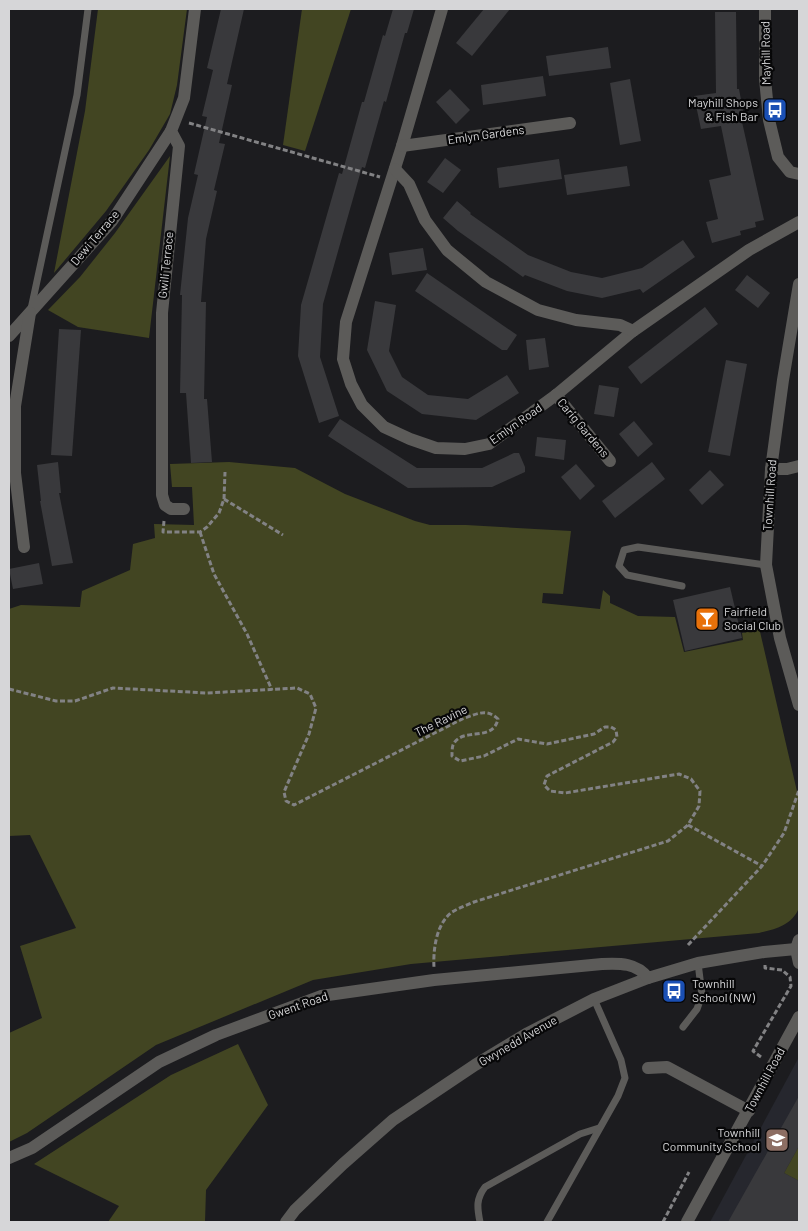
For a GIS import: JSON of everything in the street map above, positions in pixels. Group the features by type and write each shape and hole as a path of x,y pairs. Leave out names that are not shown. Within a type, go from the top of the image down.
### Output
{"street":[{"path":"174,125 184,98 196,9"},
{"name":"Emlyn Road","path":"442,9 402,146 346,322 343,359 351,384 362,405 384,426 410,439 436,448 465,449 490,444 556,396 633,331 749,250 799,222"},
{"name":"Mayhill Road","path":"765,9 765,79 769,120 778,157 790,172 799,174"},
{"name":"Emlyn Gardens","path":"402,146 570,123"},
{"name":"Dewi Terrace","path":"9,336 112,221 174,125"},
{"name":"Gwili Terrace","path":"174,125 179,146 162,313 162,495 165,506 171,509 184,509"},
{"path":"393,175 409,184 425,220 447,250 486,282 538,310 576,320 620,325 633,331"},
{"name":"Townhill Road","path":"799,284 771,469 766,565 780,638 799,705"},
{"path":"24,547 15,473 15,406 30,312"},
{"name":"Carig Gardens","path":"556,396 610,461"},
{"path":"771,469 787,469 799,466"},
{"path":"798,945 799,963"},
{"name":"Gwynedd Avenue","path":"286,1222 343,1164 393,1120 512,1042 594,999 648,978 698,963 798,945"},
{"name":"Gwent Road","path":"9,1158 32,1148 159,1062 216,1035 321,996 434,980 602,964 624,963 642,970 648,978"},
{"name":"Townhill Road","path":"687,1222 799,1017"},
{"path":"648,1068 667,1068 749,1111"}],"lane":[{"path":"30,312 77,95 88,9"},
{"path":"682,586 627,575 619,566 624,550 638,547 766,565"},
{"path":"683,1027 697,1009 702,995 698,963"},
{"path":"547,1222 618,1096 624,1078 621,1060 594,999"},
{"path":"480,1222 476,1206 479,1196 485,1187 580,1134 599,1128"}],"path":[{"path":"174,125 393,175"},
{"path":"224,499 283,534"},
{"path":"200,532 214,574 247,634 272,690"},
{"name":"The Ravine","path":"9,689 56,701 75,701 113,688 207,693 297,688 310,694 316,708 309,734 284,792 286,802 294,805 464,718 481,712 491,713 498,719 496,726 490,731 459,737 452,745 452,756 460,761 484,756 518,738 547,744 594,734 605,727 611,727 616,730 617,736 613,742 547,776 544,785 550,791 565,793 679,774 691,779 700,791 699,806 688,826 668,841 474,902 451,913 438,932 433,952 434,980"},
{"path":"688,945 762,866 784,833 799,790"},
{"path":"688,826 762,866"},
{"path":"764,952 766,968 782,970 790,976 791,986 753,1051 773,1065"},
{"path":"663,1222 689,1172"}],"shaded area":[{"name":"Townhill Community School","path":"799,1057 799,1222 710,1222"}],"green space":[{"path":"98,9 187,9 177,85 170,114 149,150 106,211 54,273 85,111"},
{"path":"302,9 351,9 305,151 283,145"},
{"path":"170,156 149,338 78,327 48,310 80,277 115,233"},
{"path":"229,462 295,468 345,494 430,525 466,525 571,531 563,594 543,593 542,603 600,609 603,590 610,596 610,603 638,616 675,617 684,652 743,640 742,633 748,632 747,627 758,623 799,800 799,908 792,919 777,928 759,933 411,964 313,980 156,1045 27,1133 9,1142 9,1033 42,1018 20,946 76,928 30,835 9,836 9,609 21,605 80,607 82,591 130,570 133,544 155,538 154,524 194,525 192,487 172,487 170,464"},
{"path":"238,1044 268,1105 206,1190 205,1222 108,1222 119,1206 34,1164 171,1075"},
{"path":"799,1146 799,1181 784,1173"}],"building":[{"path":"221,9 244,9 227,84 232,85 219,143 225,144 214,190 217,191 206,239 201,302 206,302 204,399 207,399 212,462 191,463 186,393 180,393 182,295 180,295 188,218 198,175 194,174 207,117 202,116 213,70 207,68"},
{"path":"393,9 414,9 407,33 405,33 386,102 384,101 365,168 362,167 323,304 320,357 339,416 319,423 298,356 301,305 339,173 342,174 362,102 364,102 383,35 385,36"},
{"path":"484,9 510,9 472,56 456,43"},
{"path":"715,12 736,12 737,89 739,89 745,121 742,122 764,220 755,222 756,227 740,231 741,235 712,243 706,222 718,219 709,180 731,175 721,126 701,129 694,96 716,93"},
{"path":"608,47 611,68 549,76 546,56"},
{"path":"543,76 546,96 483,105 481,85"},
{"path":"630,79 641,141 620,145 610,83"},
{"path":"450,89 470,110 456,124 436,102"},
{"path":"445,158 461,170 443,193 427,182"},
{"path":"559,159 562,179 499,188 497,168"},
{"path":"627,166 630,186 567,195 564,175"},
{"path":"457,201 470,214 528,255 571,272 602,278 642,268 683,240 695,257 643,293 640,289 602,298 567,291 525,275 523,277 458,231 443,218"},
{"path":"423,248 427,270 392,275 389,253"},
{"path":"427,273 517,335 507,350 502,350 415,291"},
{"path":"747,275 770,293 758,308 735,290"},
{"path":"375,301 396,305 389,351 402,377 428,395 468,399 507,375 519,393 476,420 422,414 387,391 367,350"},
{"path":"705,307 718,324 641,384 628,367"},
{"path":"59,329 81,330 72,456 51,455"},
{"path":"545,338 549,367 529,370 526,340"},
{"path":"726,360 747,364 730,456 708,452"},
{"path":"599,385 619,388 614,417 594,414"},
{"path":"340,419 417,468 482,468 514,453 519,453 525,467 525,472 492,487 408,488 328,436"},
{"path":"634,421 653,444 638,457 619,434"},
{"path":"537,437 566,440 564,460 535,456"},
{"path":"58,462 61,493 59,493 73,563 52,566 40,501 37,465"},
{"path":"652,462 665,479 615,518 602,501"},
{"path":"576,464 595,486 580,500 561,477"},
{"path":"710,470 724,485 702,505 689,490"},
{"path":"39,563 43,584 13,589 9,569"},
{"name":"Fairfield Social Club","path":"730,587 742,638 685,651 673,600"},
{"path":"799,1096 799,1146 784,1173 799,1181 799,1222 728,1222"}],"place":[{"name":"Mayhill Shops & Fish Bar","path":"775,110"},
{"name":"Fairfield Social Club","path":"707,619"},
{"name":"Townhill School (NW)","path":"674,991"},
{"name":"Townhill Community School","path":"777,1140"}]}
